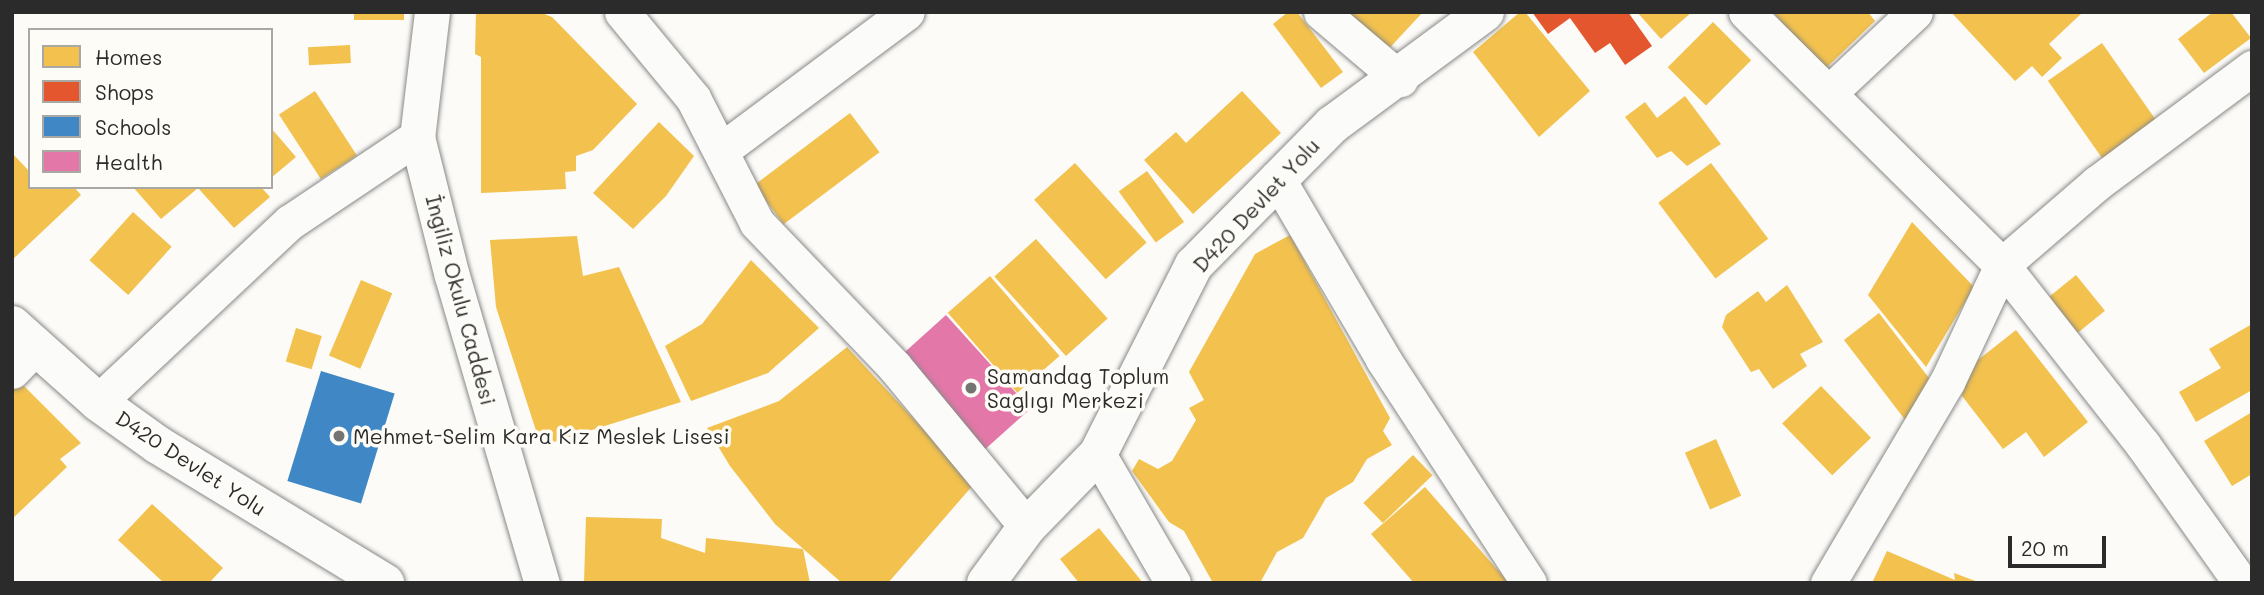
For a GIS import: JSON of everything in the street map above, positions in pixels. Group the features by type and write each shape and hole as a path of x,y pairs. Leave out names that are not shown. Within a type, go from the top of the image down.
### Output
{"street":[{"name":"İngiliz Okulu Caddesi","path":"432,12 417,137 452,276 542,583"},
{"path":"622,12 693,98 723,149 757,223 894,366 1027,527"},
{"path":"723,149 907,12"},
{"path":"1321,12 1400,79"},
{"name":"D420 Devlet Yolu","path":"986,583 1027,527 1098,454 1194,265 1332,125 1400,79 1485,12"},
{"path":"1746,12 1830,91 2002,265 2143,445 2241,583"},
{"path":"1830,91 1915,12"},
{"path":"1828,583 1947,382 2002,265 2097,183 2252,68"},
{"path":"98,402 290,222 417,137"},
{"path":"1278,178 1383,359 1529,583"},
{"name":"D420 Devlet Yolu","path":"20,348 158,445 384,583"},
{"path":"1098,454 1173,583"}],"building: Homes":[{"path":"354,12 404,12 404,20 354,20"},
{"path":"476,12 539,12 552,17 637,104 593,150 576,156 576,171 565,172 566,189 481,193 481,57 475,54"},
{"path":"1288,12 1297,12 1343,72 1321,88 1273,24"},
{"path":"1338,12 1423,12 1383,55"},
{"path":"1520,12 1525,12 1590,91 1539,137 1473,52"},
{"path":"1637,12 1692,12 1661,39"},
{"path":"1773,12 1868,12 1875,21 1823,71"},
{"path":"1951,12 2083,12 2049,44 2062,58 2042,77 2032,66 2015,81"},
{"path":"2213,12 2231,12 2251,38 2204,73 2178,39"},
{"path":"1713,22 1751,60 1706,105 1668,67"},
{"path":"2102,43 2158,122 2104,160 2048,81"},
{"path":"350,45 351,63 309,65 308,47"},
{"path":"315,91 357,156 321,179 279,114"},
{"path":"1242,91 1281,133 1193,214 1144,160 1176,132 1186,143"},
{"path":"1685,96 1721,144 1687,166 1671,151 1657,158 1625,117 1645,102 1657,118"},
{"path":"850,113 879,152 784,224 754,185"},
{"path":"659,122 694,156 666,196 633,229 593,193"},
{"path":"273,130 296,157 273,176"},
{"path":"12,153 28,170 28,189 76,189 81,195 12,260"},
{"path":"1075,163 1147,243 1106,279 1034,200"},
{"path":"1711,163 1768,239 1715,279 1658,203"},
{"path":"1147,171 1184,222 1156,243 1119,192"},
{"path":"135,189 197,189 161,219"},
{"path":"199,189 263,189 270,197 234,228"},
{"path":"133,212 172,247 128,295 90,260"},
{"path":"1912,222 1974,287 1926,367 1868,295"},
{"path":"1290,235 1390,418 1383,431 1392,445 1367,459 1353,482 1326,498 1303,538 1277,552 1260,583 1213,583 1184,531 1169,522 1132,471 1139,459 1158,469 1172,461 1196,420 1189,408 1204,400 1189,372 1255,254"},
{"path":"577,236 583,276 619,267 681,402 541,446 496,307 490,240"},
{"path":"1036,239 1108,319 1066,356 994,276"},
{"path":"751,260 819,328 768,373 691,401 665,346 702,324"},
{"path":"2076,275 2105,311 2075,335 2046,299"},
{"path":"990,276 1060,356 1017,393 948,313"},
{"path":"361,280 392,293 360,369 329,355"},
{"path":"1787,285 1823,342 1800,354 1807,366 1773,389 1759,369 1751,372 1722,327 1726,315 1758,291 1766,302"},
{"path":"1879,313 1932,382 1906,421 1844,340"},
{"path":"2252,324 2252,390 2196,422 2179,392 2221,368 2209,349"},
{"path":"296,328 322,336 312,369 286,361"},
{"path":"2016,330 2088,422 2044,457 2026,432 2003,449 1959,392 1964,371"},
{"path":"847,347 974,484 888,583 842,583 775,524 730,466 707,428 779,401"},
{"path":"19,381 81,443 60,459 67,467 12,519 12,389"},
{"path":"1821,386 1871,438 1832,475 1782,424"},
{"path":"2252,412 2252,474 2232,486 2204,441"},
{"path":"1716,439 1741,496 1710,509 1685,453"},
{"path":"1413,455 1432,475 1383,523 1363,503"},
{"path":"1425,487 1509,583 1414,583 1371,534"},
{"path":"152,504 223,568 209,583 164,583 118,540"},
{"path":"586,517 662,519 661,538 705,553 706,538 803,549 810,583 584,583"},
{"path":"1099,528 1143,583 1079,583 1060,559"},
{"path":"1887,551 1955,580 1954,573 1981,583 1872,583"}],"building: Shops":[{"path":"1532,12 1628,12 1652,46 1625,65 1610,43 1595,53 1570,18 1548,34"}],"building: Schools":[{"name":"Mehmet-Selim Kara Kız Meslek Lisesi","path":"321,371 395,394 361,503 287,481"}],"building: Health":[{"path":"946,315 1030,409 984,450 900,356"}],"place":[{"name":"Samandag Toplum Saglıgı Merkezi","path":"971,388"},
{"name":"Mehmet-Selim Kara Kız Meslek Lisesi","path":"339,436"}]}
